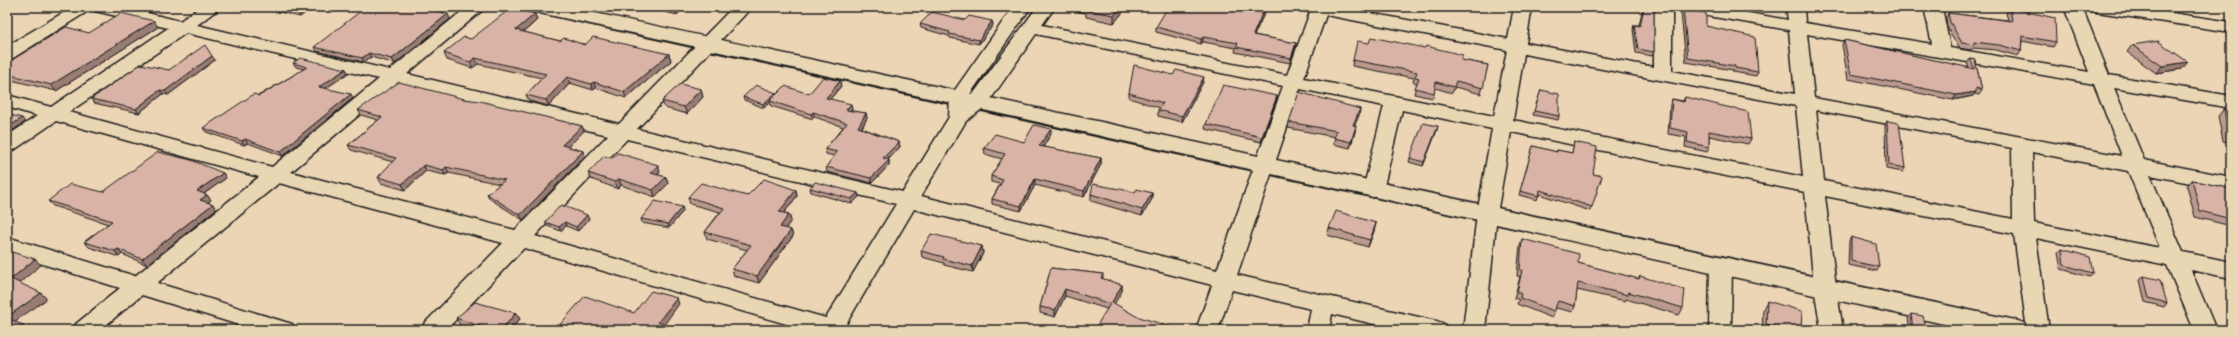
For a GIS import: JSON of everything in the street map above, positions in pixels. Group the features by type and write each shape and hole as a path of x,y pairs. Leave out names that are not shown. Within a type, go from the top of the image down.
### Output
{"street":[{"path":"7,54 85,7"},
{"path":"101,7 622,133 908,200 1225,280 1436,330"},
{"path":"7,145 212,7"},
{"path":"84,330 275,175 477,7"},
{"path":"540,7 708,43 966,105 1721,264 2015,330"},
{"path":"432,330 743,7"},
{"path":"7,101 275,175 519,239 833,329 908,200 966,105 1022,7"},
{"path":"966,105 1032,28 1046,7"},
{"path":"1474,330 1487,214 1523,7"},
{"path":"1663,7 1663,75"},
{"path":"1685,7 1716,10 1797,27 2231,102"},
{"path":"1795,7 1825,287 1832,330"},
{"path":"1933,7 1942,52"},
{"path":"2073,7 2136,166 2205,330"},
{"path":"2097,7 2188,14 2231,27"},
{"path":"1207,330 1265,167 1317,8 2022,145 2231,184"},
{"path":"1032,28 1293,83 2024,227 2231,270"},
{"path":"1373,190 1394,103"},
{"path":"2022,145 2024,227 2038,330"},
{"path":"7,245 140,284 284,330"},
{"path":"1720,330 1721,264"},
{"path":"1318,330 1323,303"}],"building":[{"path":"272,7 305,7 298,13"},
{"path":"366,7 422,7 448,14 392,59 369,53 362,58 314,47"},
{"path":"660,7 680,7 675,11"},
{"path":"1087,7 1121,7 1114,15 1086,10"},
{"path":"1168,7 1256,7 1264,9 1253,35 1296,43 1291,58 1236,47 1238,43 1203,37 1201,39 1156,27"},
{"path":"1644,7 1654,7 1654,52 1638,49 1634,25 1640,26"},
{"path":"511,8 535,14 516,30 560,41 564,38 585,45 593,37 669,54 624,92 594,82 591,84 567,77 546,100 526,95 546,74 475,58 470,62 444,53 464,37 471,39"},
{"path":"2010,8 2055,18 2056,42 2022,36 2021,51 1999,45 1974,42 1974,45 1962,43 1950,22 1948,13 2012,21"},
{"path":"1683,9 1706,13 1706,26 1755,37 1758,72 1735,68 1735,66 1688,58"},
{"path":"932,12 965,20 969,16 992,21 979,40 949,34 950,32 920,24"},
{"path":"121,13 154,21 51,85 7,74 7,63 66,27 89,33"},
{"path":"1371,37 1425,48 1426,46 1463,55 1461,60 1488,65 1483,88 1456,81 1454,87 1436,82 1434,93 1415,88 1419,78 1415,77 1417,72 1353,60 1357,42 1369,43"},
{"path":"1844,40 1975,69 1970,59 1975,60 1982,90 1976,88 1976,92 1956,95 1851,74"},
{"path":"2158,41 2188,62 2162,66 2132,45"},
{"path":"205,45 212,56 165,91 160,90 136,109 91,99 141,64 169,70"},
{"path":"300,58 346,69 319,87 351,94 280,152 245,139 242,141 203,128 254,94 259,96 307,67 293,63"},
{"path":"1134,65 1173,75 1176,70 1204,77 1182,116 1158,110 1163,103 1129,93"},
{"path":"823,77 840,81 826,98 851,104 846,110 866,113 858,127 899,142 883,158 889,160 871,178 826,167 837,152 825,149 847,123 813,112 811,114 770,101 785,86 809,94"},
{"path":"399,82 464,99 480,101 582,126 562,145 583,151 520,215 487,194 505,180 446,167 443,170 424,165 402,184 378,177 396,158 348,145 382,117 358,110"},
{"path":"680,84 701,89 684,107 662,101"},
{"path":"756,85 776,93 763,104 743,97"},
{"path":"1223,85 1277,96 1262,137 1206,124"},
{"path":"1541,90 1559,94 1559,116 1534,111"},
{"path":"1299,92 1360,109 1353,125 1356,126 1351,142 1334,138 1337,131 1289,122"},
{"path":"1685,97 1748,112 1751,139 1709,131 1709,147 1687,142 1688,132 1670,128 1672,99 1684,102"},
{"path":"2224,109 2231,111 2231,135 2229,135"},
{"path":"7,114 22,118 7,128"},
{"path":"1887,121 1899,123 1905,168 1889,165"},
{"path":"1423,123 1438,126 1424,162 1410,158"},
{"path":"1034,125 1051,129 1039,146 1101,158 1084,191 1035,179 1021,206 992,199 1003,180 991,176 1005,154 984,148 995,134 1024,142"},
{"path":"1574,142 1597,147 1593,174 1602,176 1592,207 1540,190 1539,196 1520,191 1533,146 1557,152 1557,150 1572,153"},
{"path":"158,152 191,160 223,173 197,191 207,195 200,200 213,204 142,259 118,249 115,251 84,242 112,221 48,201 70,184 103,192"},
{"path":"618,153 658,165 651,173 666,177 653,190 619,179 615,182 588,173 604,156 612,158"},
{"path":"764,179 796,190 779,212 789,214 780,227 791,230 757,276 732,269 751,245 705,232 724,208 688,197 701,183 747,196"},
{"path":"2192,180 2231,189 2231,219 2200,211"},
{"path":"815,182 858,193 851,199 810,188"},
{"path":"1093,184 1135,192 1137,189 1152,193 1142,210 1091,194"},
{"path":"655,201 682,207 668,224 641,219"},
{"path":"561,205 587,215 576,227 565,222 559,227 545,222"},
{"path":"1336,211 1376,223 1370,240 1329,228"},
{"path":"931,234 982,246 972,266 943,259 944,257 921,251"},
{"path":"1851,237 1876,244 1879,267 1851,261"},
{"path":"1522,239 1579,254 1578,263 1639,279 1640,276 1685,290 1683,308 1628,292 1628,295 1578,283 1575,306 1558,301 1554,311 1520,298 1521,293 1517,292 1522,270 1520,270"},
{"path":"2062,249 2090,257 2093,273 2064,265"},
{"path":"9,251 35,259 11,279 41,293 7,317 7,252"},
{"path":"1051,268 1103,274 1101,278 1122,285 1112,302 1136,316 1181,330 1094,330 1110,304 1065,289 1055,310 1040,307"},
{"path":"2144,276 2160,280 2167,303 2149,298"},
{"path":"651,291 677,298 658,322 679,330 555,330 585,296 634,313"},
{"path":"1767,301 1802,311 1801,330 1787,330 1766,324"},
{"path":"475,302 516,313 501,330 491,330 456,318"},
{"path":"1911,314 1923,316 1927,330 1913,330"},
{"path":"7,318 34,330 7,330"}]}
